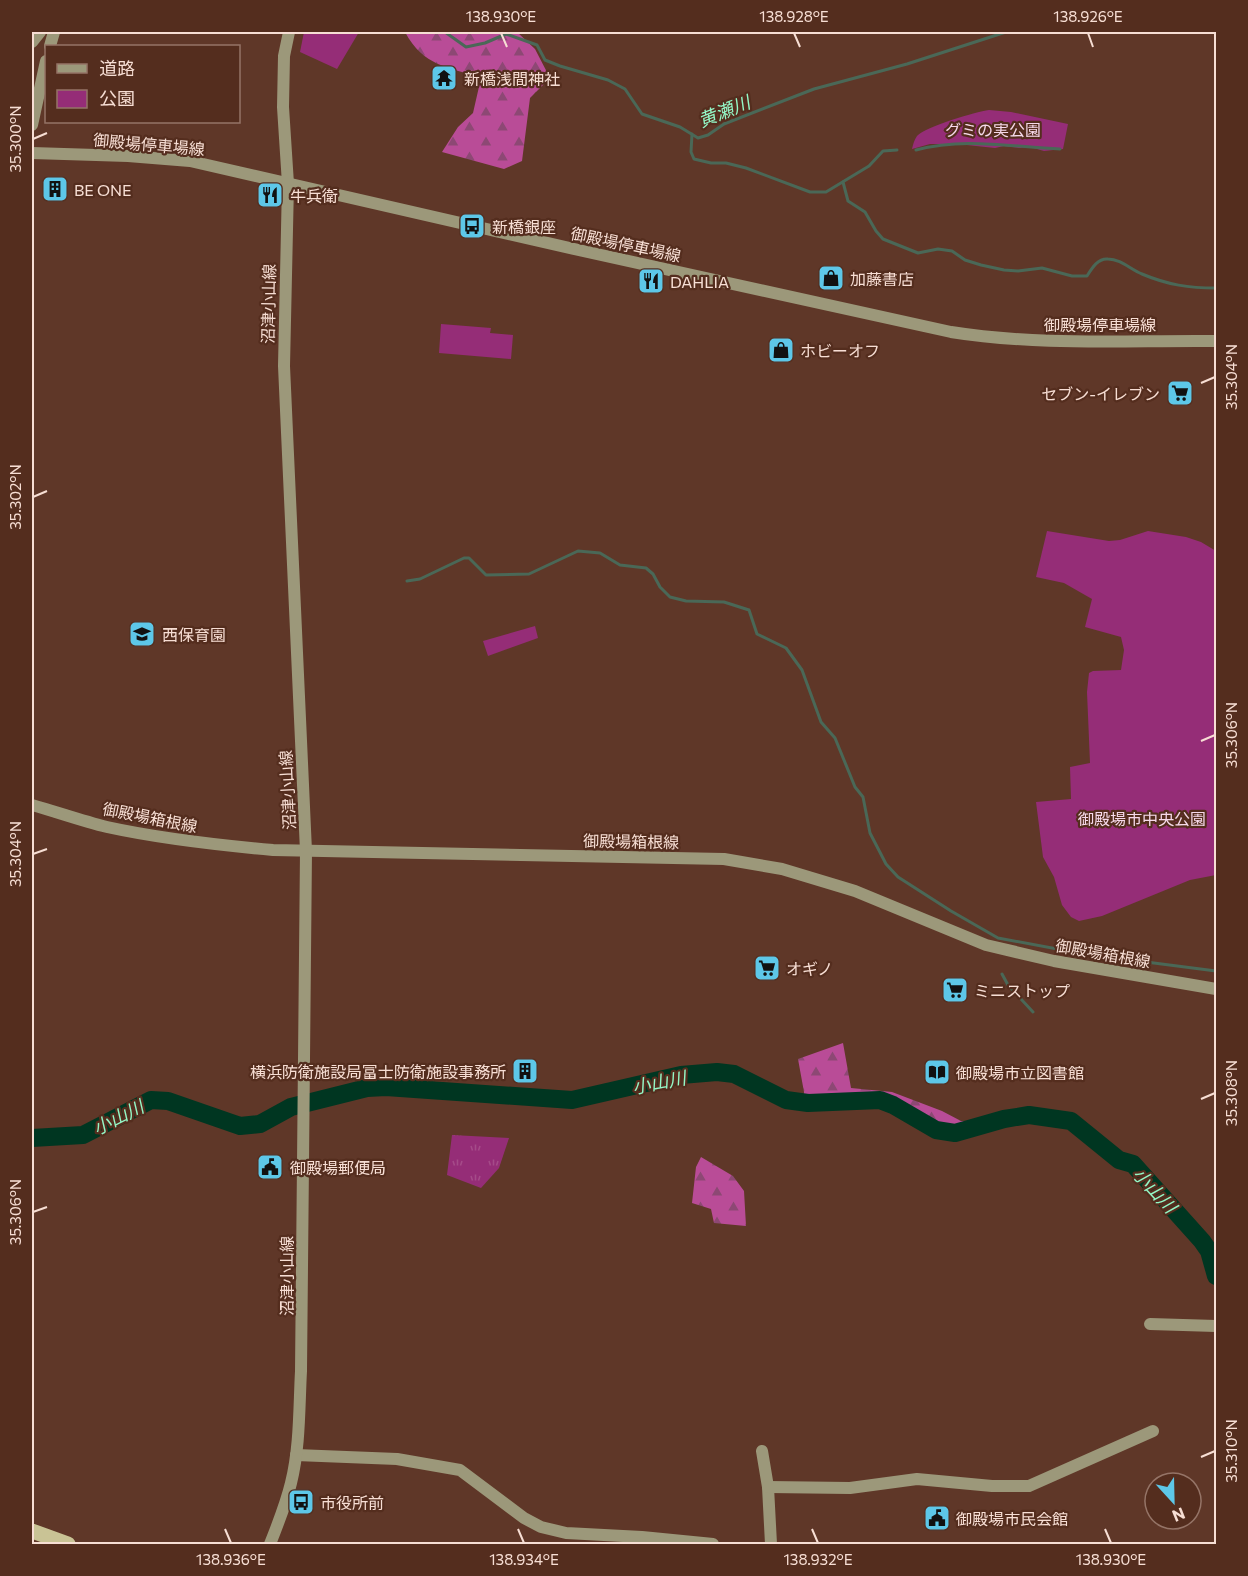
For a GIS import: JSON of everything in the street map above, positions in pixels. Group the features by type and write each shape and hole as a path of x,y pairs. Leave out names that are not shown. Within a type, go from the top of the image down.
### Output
{"highway":[{"path":"32,1531 68,1545"}],"main road":[{"path":"32,42 40,32"},
{"name":"沼津小山線","path":"270,1545 285,1507 292,1481 296,1455 301,1371 306,851 284,366 288,184 283,107 284,56 289,32"},
{"path":"32,125 45,66"},
{"name":"御殿場停車場線","path":"32,153 128,156 190,161 951,332 989,338 1046,340 1216,341"},
{"name":"御殿場箱根線","path":"32,805 106,826 202,843 306,851 724,859 782,869 855,891 986,945 1054,961 1216,989"},
{"path":"1150,1324 1216,1326"},
{"path":"768,1487 850,1488 917,1479 992,1486 1029,1486 1153,1431"},
{"path":"762,1451 768,1487 771,1545"},
{"path":"296,1455 397,1459 460,1470 524,1518 540,1527 566,1533 642,1537 713,1545"}],"green space":[{"path":"304,32 359,32 337,69 300,52"},
{"path":"405,32 517,32 535,49 550,78 530,98 522,161 504,169 442,152 458,127 473,113 481,78 428,59 412,44"},
{"name":"グミの実公園","path":"989,110 1011,112 1068,124 1063,149 1044,151 1030,147 995,148 930,144 912,149 917,136 922,132 952,120"},
{"path":"441,324 491,328 490,333 513,335 511,359 439,353"},
{"name":"御殿場市中央公園","path":"1047,531 1109,541 1148,531 1186,537 1201,542 1216,551 1216,875 1190,880 1102,916 1079,921 1071,917 1062,905 1054,877 1043,857 1036,802 1071,799 1070,767 1090,763 1087,692 1089,673 1121,670 1124,650 1121,637 1085,627 1092,599 1064,583 1036,577"},
{"path":"535,626 538,638 488,656 483,641"},
{"path":"843,1043 851,1088 892,1092 942,1111 961,1121 1032,1121 979,1132 938,1137 876,1103 803,1109 804,1092 798,1059"},
{"path":"452,1135 509,1138 499,1168 481,1188 447,1175"},
{"path":"701,1157 733,1176 744,1191 746,1226 714,1223 711,1209 692,1203 696,1167"}],"waterway":[{"name":"黄瀬川","path":"445,32 466,47 485,43 506,34 537,45 545,60 608,80 625,89 642,114 680,127 698,138 708,135 724,124 814,89 907,64 1006,32"},
{"path":"692,134 691,152 694,159 746,168 810,192 826,192 869,166 883,151 897,150"},
{"path":"916,150 970,143 1060,149"},
{"path":"843,182 848,201 865,212 883,239 918,253 938,249 952,251 965,260 1004,270 1042,268 1072,276 1087,276 1098,262 1113,259 1161,281 1216,288"},
{"path":"407,581 420,579 464,558 469,558 486,575 529,574 578,551 600,553 620,565 646,568 670,597 686,601 724,602 749,610 757,634 786,648 802,670 821,722 835,738 855,787 863,797 870,833 886,864 898,877 998,938 1084,954 1216,971"},
{"path":"1002,974 1008,985 1033,1012"},
{"name":"小山川","path":"32,1138 83,1135 151,1100 168,1101 240,1126 260,1124 291,1107 367,1088 386,1087 572,1100 681,1075 717,1072 734,1074 786,1100 808,1103 880,1100 936,1130 955,1133 1004,1119 1029,1115 1071,1121 1119,1160 1133,1164 1202,1241 1209,1251 1216,1276"}],"place":[{"name":"新橋浅間神社","path":"444,78"},
{"name":"BE ONE","path":"55,189"},
{"name":"牛兵衛","path":"270,195"},
{"name":"新橋銀座","path":"472,226"},
{"name":"加藤書店","path":"831,278"},
{"name":"DAHLIA","path":"651,281"},
{"name":"ホビーオフ","path":"781,350"},
{"name":"セブン-イレブン","path":"1180,393"},
{"name":"西保育園","path":"142,634"},
{"name":"オギノ","path":"767,968"},
{"name":"ミニストップ","path":"955,990"},
{"name":"横浜防衛施設局富士防衛施設事務所","path":"525,1071"},
{"name":"御殿場市立図書館","path":"937,1072"},
{"name":"御殿場郵便局","path":"270,1167"},
{"name":"市役所前","path":"301,1502"},
{"name":"御殿場市民会館","path":"937,1518"}]}
